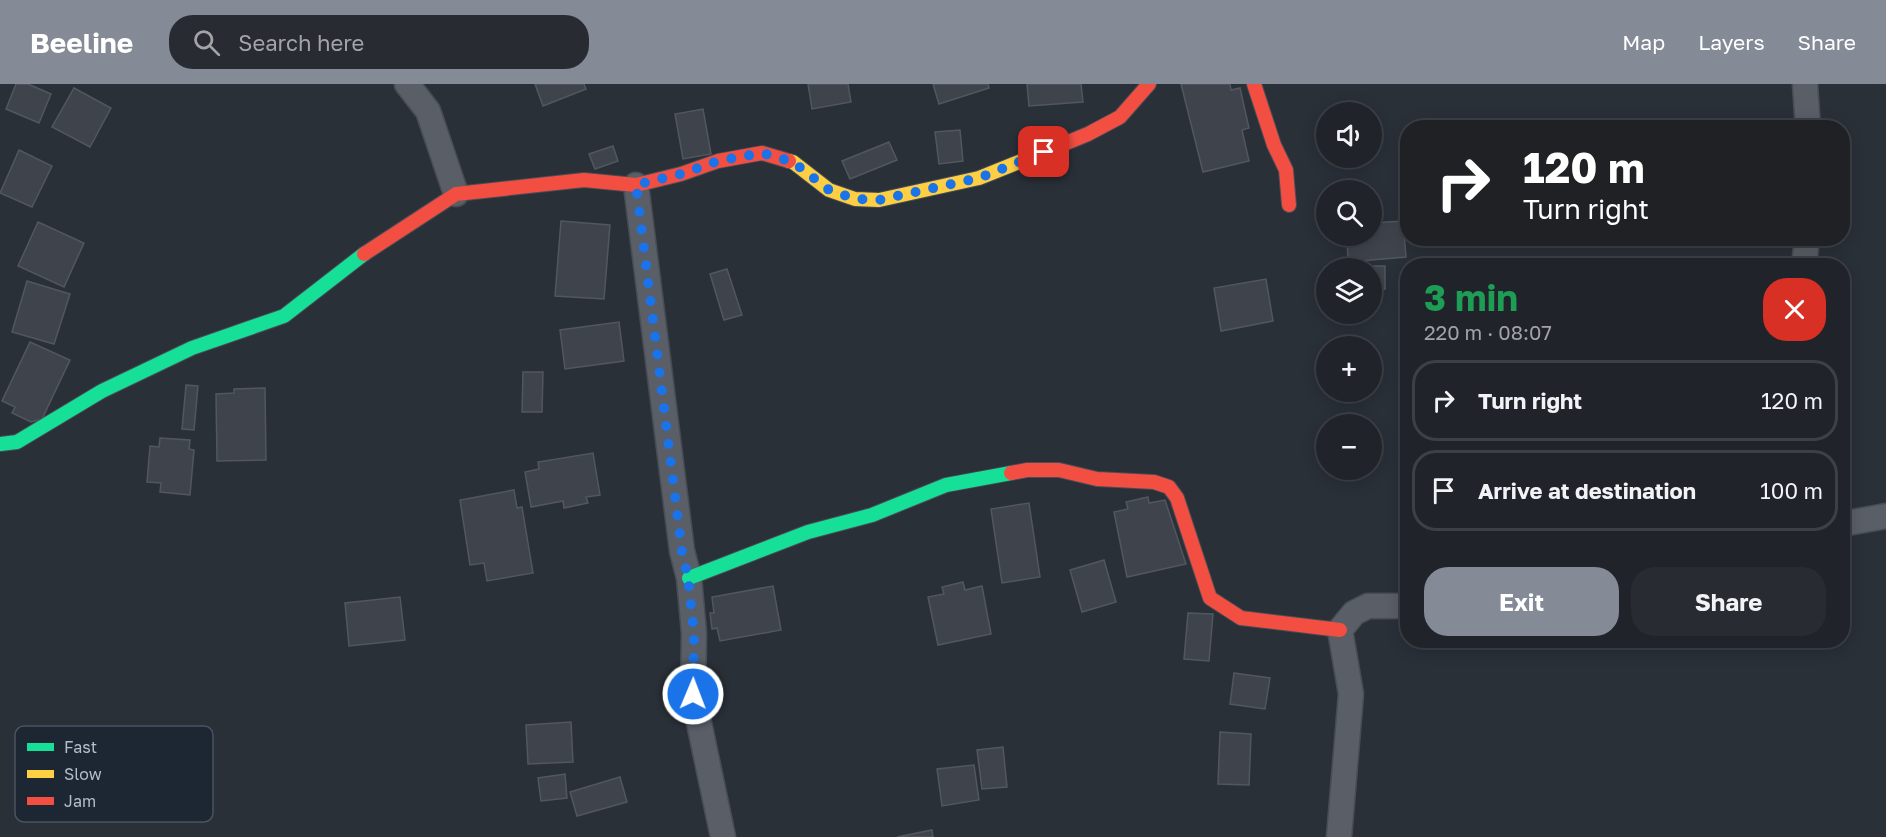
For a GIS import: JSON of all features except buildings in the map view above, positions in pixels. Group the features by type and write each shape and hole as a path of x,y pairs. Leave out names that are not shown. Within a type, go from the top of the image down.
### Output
{"street":[{"path":"407,84 428,111 456,194"},
{"path":"0,444 17,442 102,391 192,348 284,316 359,257 456,194 584,180 636,185 681,174 718,161 762,153 793,162 829,190 855,199 879,200 979,178 1088,134 1120,117 1149,84"},
{"path":"1254,84 1274,145 1286,170 1289,205"},
{"path":"1805,84 1807,120"},
{"path":"636,185 682,552 688,578 694,633 693,694 723,837"},
{"path":"688,578 808,532 872,515 946,485 1027,470 1059,470 1097,479 1154,482 1169,487 1177,498 1210,598 1241,618 1340,630"},
{"path":"1850,523 1886,516"},
{"path":"1339,837 1351,694 1340,630 1354,612 1368,606 1400,606"}],"traffic: fast":[{"path":"0,444 17,442 102,391 192,348 284,316 364,254"},
{"path":"689,578 808,532 872,515 946,485 1011,473"}],"traffic: slow":[{"path":"789,161 829,190 855,199 879,200 979,178 1054,148"}],"traffic: jam":[{"path":"1054,148 1120,117 1149,84"},
{"path":"1254,84 1274,145 1286,170 1289,205"},
{"path":"364,254 456,194 584,180 636,185 681,174 718,161 762,153 789,161"},
{"path":"1011,473 1027,470 1059,470 1097,479 1154,482 1169,487 1177,498 1210,598 1241,618 1340,630"}],"route":[{"path":"693,694 694,633 688,578 682,552 636,185 681,174 718,161 762,153 793,162 829,190 855,199 879,200 979,178 1044,152"}]}
